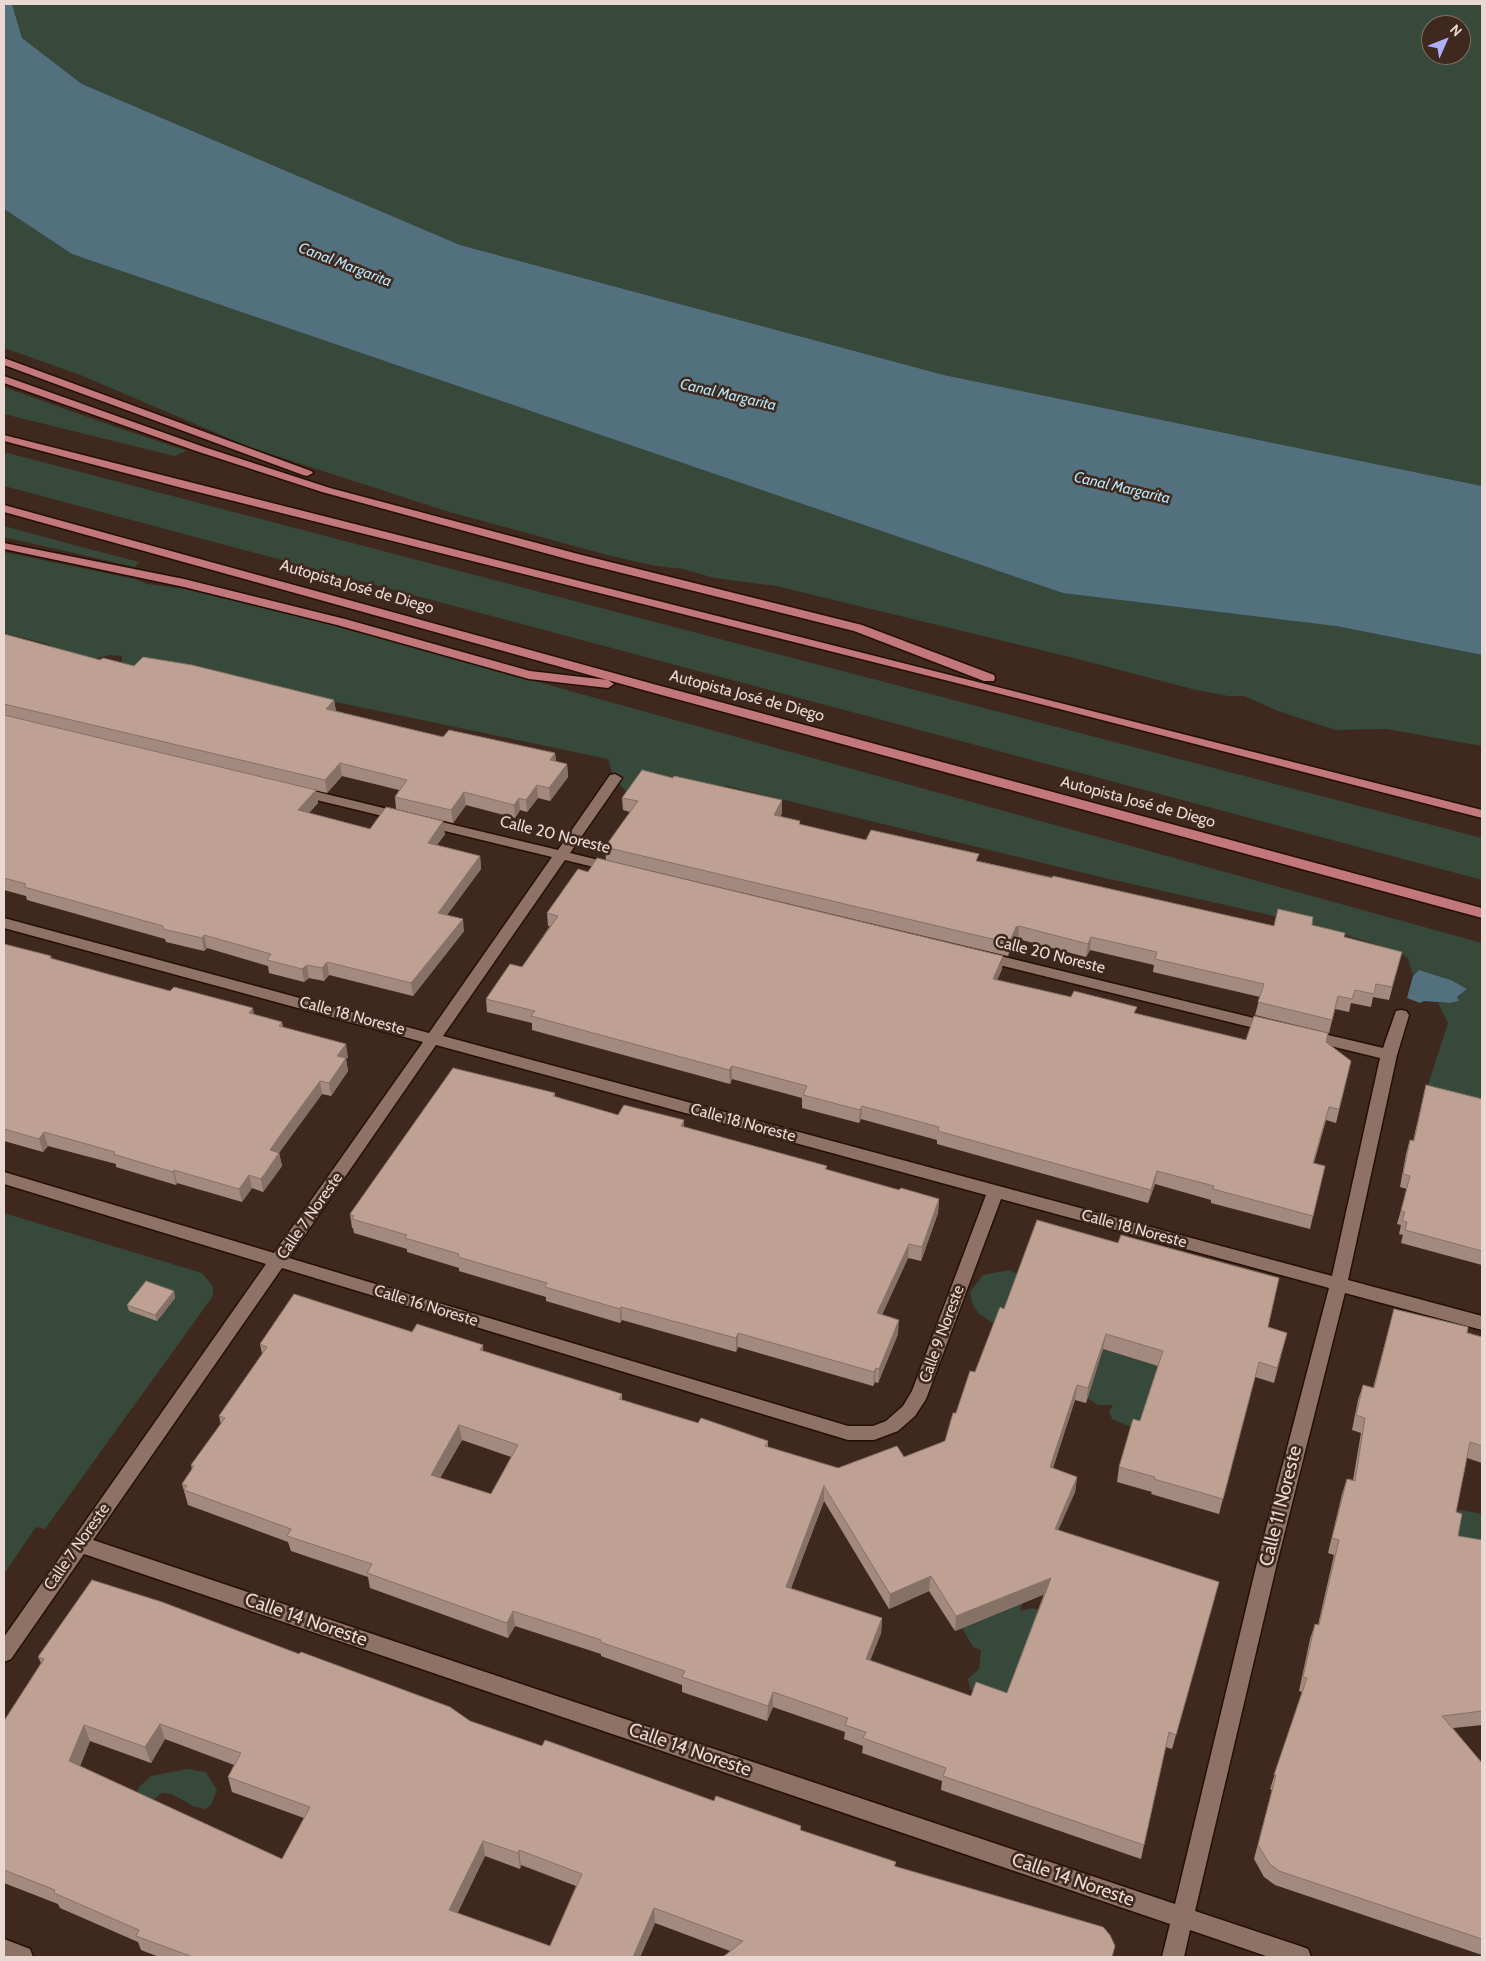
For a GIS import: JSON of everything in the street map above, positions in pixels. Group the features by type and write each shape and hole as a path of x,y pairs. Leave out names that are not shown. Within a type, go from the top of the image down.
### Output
{"highway":[{"path":"4,362 343,485 397,509"},
{"path":"4,379 200,449 326,490 578,558 858,628 1049,702"},
{"path":"4,438 1049,702 1482,814"},
{"name":"Autopista José de Diego","path":"4,508 652,688 1482,913"},
{"path":"4,546 184,583 341,622 529,675 652,688"}],"street":[{"name":"Calle 7 Noreste","path":"4,1653 615,778"},
{"name":"Calle 20 Noreste","path":"282,788 628,871"},
{"name":"Calle 18 Noreste","path":"4,923 1482,1323"},
{"name":"Calle 20 Noreste","path":"965,953 1389,1055"},
{"name":"Calle 11 Noreste","path":"1173,1957 1267,1563 1339,1284 1389,1055 1401,1015"},
{"name":"Calle 16 Noreste","path":"4,1178 848,1433"},
{"name":"Calle 9 Noreste","path":"848,1433 874,1433 892,1426 909,1411 920,1394 996,1192"},
{"name":"Calle 14 Noreste","path":"80,1544 1300,1957"},
{"path":"4,1950 22,1957"}],"green space":[{"path":"12,4 1482,4 1482,486 944,375 460,245 82,84 22,38"},
{"path":"4,209 72,254 1336,626 1482,655 1482,746 1386,729 1335,730 1278,711 1244,696 1228,696 1192,689 1078,659 776,586 714,578 683,569 656,566 607,555 446,511 249,447 78,374 4,348"},
{"path":"4,387 187,451 174,456 4,414"},
{"path":"4,452 1482,838 1482,880 4,486"},
{"path":"4,526 139,562 135,567 4,537"},
{"path":"4,552 135,579 147,584 185,589 317,621 1482,943 1482,1104 1426,1091 1448,1023 1438,1003 1459,1001 1457,997 1467,989 1451,980 1420,970 1413,976 1408,959 1400,952 1314,925 1096,876 727,786 627,792 614,779 608,759 197,673 122,665 122,656 109,655 91,660 50,651 51,645 4,633"},
{"path":"4,1213 202,1273 213,1286 213,1296 45,1529 36,1527 4,1574"},
{"path":"1009,1270 1022,1276 997,1326 978,1313 972,1303 970,1292 983,1275"},
{"path":"1092,1346 1162,1367 1142,1421 1138,1425 1129,1426 1112,1419 1109,1411 1113,1405 1098,1405 1087,1398 1102,1353"},
{"path":"1462,1510 1482,1514 1482,1586 1451,1564 1454,1511"},
{"path":"1024,1598 1020,1611 1032,1608 1041,1611 1008,1702 977,1693 970,1689 968,1679 979,1669 981,1650 973,1647 962,1628"},
{"path":"187,1769 206,1772 217,1790 211,1805 205,1809 193,1806 172,1794 162,1793 144,1807 129,1806 140,1786 151,1776"}],"water":[{"name":"Canal Margarita","path":"4,4 12,4 22,38 82,84 460,245 944,375 1482,486 1482,655 1336,626 1063,593 72,254 4,209"},
{"path":"1419,970 1451,980 1467,989 1457,997 1459,1001 1450,1003 1424,1001 1420,1003 1407,998 1413,976"}],"building":[{"path":"4,634 100,660 103,658 134,666 143,657 192,665 334,700 326,709 443,737 449,730 555,753 550,760 567,764 549,788 537,785 526,800 519,798 514,805 464,792 451,810 395,797 407,780 340,763 325,780 4,704"},
{"path":"4,715 316,790 298,810 370,829 386,807 443,821 428,843 480,856 438,913 463,919 411,983 327,962 322,968 307,965 302,969 267,960 271,954 204,935 202,938 163,929 163,926 24,887 26,884 4,878"},
{"path":"642,770 782,800 774,815 800,821 799,824 866,840 871,830 979,854 976,861 1052,878 1053,876 1274,926 1278,909 1313,917 1312,925 1345,933 1344,937 1402,952 1392,987 1376,984 1374,994 1355,990 1352,999 1338,996 1332,1020 1258,1002 1264,984 1155,959 1157,952 1091,937 1088,944 1019,926 1016,927 1009,943 605,847 638,801 622,798"},
{"path":"597,858 1003,956 993,979 1071,997 1074,991 1137,1007 1134,1013 1246,1040 1254,1016 1328,1033 1326,1042 1351,1061 1339,1109 1329,1107 1313,1163 1325,1166 1313,1216 1213,1189 1214,1186 1157,1171 1151,1190 938,1131 939,1127 862,1106 860,1110 803,1095 807,1086 732,1066 729,1070 531,1016 535,1011 486,999 510,964 522,967 558,916 547,913 578,869 588,872"},
{"path":"4,944 170,991 174,987 253,1008 249,1013 282,1022 279,1026 346,1044 337,1056 346,1058 329,1083 320,1081 281,1134 270,1150 279,1153 261,1179 249,1175 239,1189 174,1170 173,1172 113,1154 115,1152 44,1132 39,1139 4,1129"},
{"path":"453,1068 555,1093 553,1096 618,1115 624,1105 684,1120 681,1126 827,1166 825,1169 899,1190 901,1188 939,1199 922,1247 909,1244 877,1313 899,1320 879,1369 876,1368 874,1372 738,1333 736,1338 621,1307 620,1309 545,1287 547,1283 458,1257 459,1254 405,1238 407,1235 352,1219 354,1216 350,1214"},
{"path":"1426,1085 1482,1099 1482,1251 1405,1230 1407,1222 1402,1221 1405,1212 1401,1211 1410,1176 1403,1174 1410,1140 1414,1141"},
{"path":"1037,1220 1118,1243 1121,1235 1279,1278 1268,1327 1287,1333 1277,1368 1259,1362 1223,1499 1119,1467 1133,1419 1140,1421 1163,1351 1106,1334 1088,1388 1077,1385 1050,1467 1077,1477 1055,1529 1219,1582 1176,1735 1169,1732 1144,1845 943,1776 946,1768 863,1738 866,1732 845,1725 848,1718 773,1692 768,1706 682,1677 685,1671 600,1642 601,1640 513,1611 507,1623 367,1573 372,1564 287,1536 291,1529 184,1490 187,1486 182,1484 194,1466 191,1465 225,1418 219,1416 267,1347 260,1344 294,1294 412,1332 417,1324 483,1345 480,1350 622,1394 619,1399 698,1423 701,1418 768,1441 765,1446 838,1468 897,1446 904,1457 945,1441 953,1413 956,1413 970,1371 975,1372 1000,1307 1004,1309","holes":["459,1425 518,1445 491,1494 431,1475","824,1486 890,1594 931,1576 956,1616 1051,1578 1007,1693 976,1682 971,1696 866,1659 882,1618 786,1587"]},
{"path":"146,1281 174,1291 155,1315 127,1305"},
{"path":"1394,1309 1468,1327 1467,1333 1482,1337 1482,1446 1470,1442 1456,1512 1462,1514 1458,1536 1482,1540 1482,1711 1442,1716 1482,1763 1482,1939 1279,1871 1269,1863 1258,1845 1276,1775 1274,1775 1307,1678 1303,1677 1315,1624 1319,1625 1339,1540 1332,1538 1347,1479 1355,1481 1365,1418 1356,1415 1363,1385 1374,1388"},
{"path":"92,1580 162,1602 299,1654 301,1652 450,1707 470,1721 542,1746 545,1740 714,1801 716,1796 801,1826 800,1830 896,1862 894,1866 1103,1927 1110,1935 1115,1946 1112,1957 723,1957 743,1941 654,1908 633,1957 193,1957 136,1936 139,1930 54,1893 55,1890 4,1870 4,1721 44,1659 38,1657","holes":["160,1724 241,1753 228,1777 310,1807 282,1859 69,1761 84,1725 145,1747","483,1841 518,1853 519,1850 582,1874 550,1946 449,1910"]}]}
